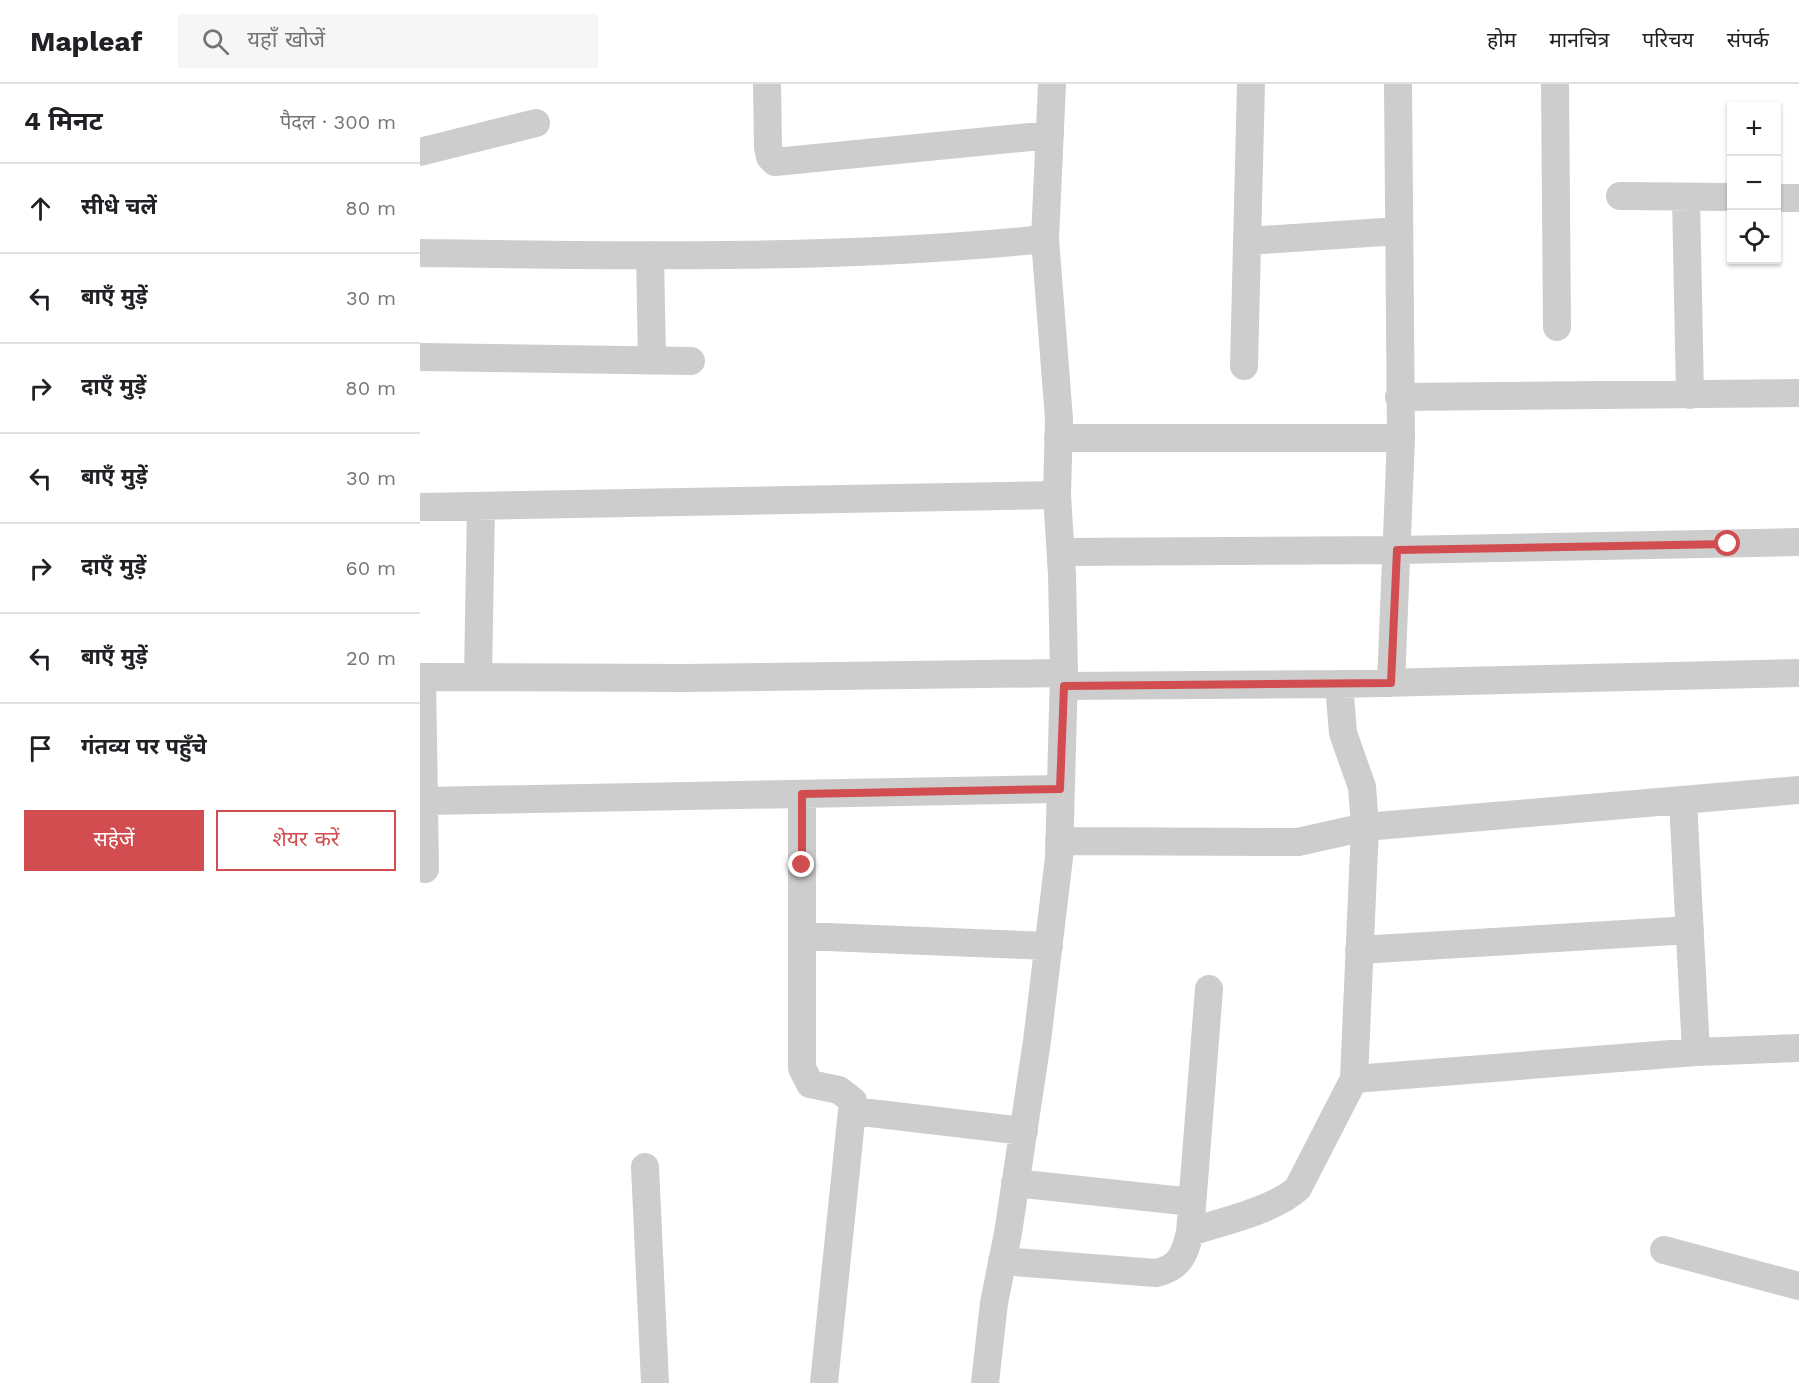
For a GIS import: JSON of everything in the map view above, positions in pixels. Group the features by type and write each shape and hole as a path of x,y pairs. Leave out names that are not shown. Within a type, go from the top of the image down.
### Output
{"street":[{"path":"768,84 768,147 770,157 775,162 1050,135"},
{"path":"985,1383 994,1303 1024,1131 1049,946 1059,841 1064,680 1061,552 1057,495 1058,438 1045,238 1052,84"},
{"path":"1244,366 1251,84"},
{"path":"1391,683 1401,438 1398,84"},
{"path":"1555,84 1557,327"},
{"path":"420,152 536,123"},
{"path":"1620,196 1727,197"},
{"path":"1686,196 1690,395"},
{"path":"1781,198 1799,198"},
{"path":"1247,241 1399,231"},
{"path":"420,253 650,255 842,253 966,247 1045,238"},
{"path":"650,255 651,361"},
{"path":"420,357 691,362"},
{"path":"1399,397 1799,393"},
{"path":"1058,438 1401,438"},
{"path":"420,507 1057,495"},
{"path":"478,676 481,506"},
{"path":"1061,552 1397,550 1799,542"},
{"path":"425,869 421,677 1064,680 1339,684 1799,673"},
{"path":"1190,1232 1273,1205 1288,1197 1298,1188 1354,1079 1365,827 1362,787 1343,733 1339,684"},
{"path":"424,801 1060,789"},
{"path":"1059,841 1298,842 1365,827 1799,790"},
{"path":"802,794 802,1068 810,1084 839,1089 853,1101 824,1383"},
{"path":"1683,801 1696,1052"},
{"path":"1359,950 1690,930"},
{"path":"802,936 1049,946"},
{"path":"1002,1261 1156,1273 1169,1270 1180,1262 1190,1232 1209,989"},
{"path":"1354,1079 1696,1052 1799,1048"},
{"path":"853,1111 1024,1131"},
{"path":"645,1167 655,1383"},
{"path":"1016,1183 1192,1202"},
{"path":"1664,1250 1799,1286"}],"route":[{"path":"802,865 802,794 1060,789 1064,686 1391,683 1397,550 1728,544"}]}
